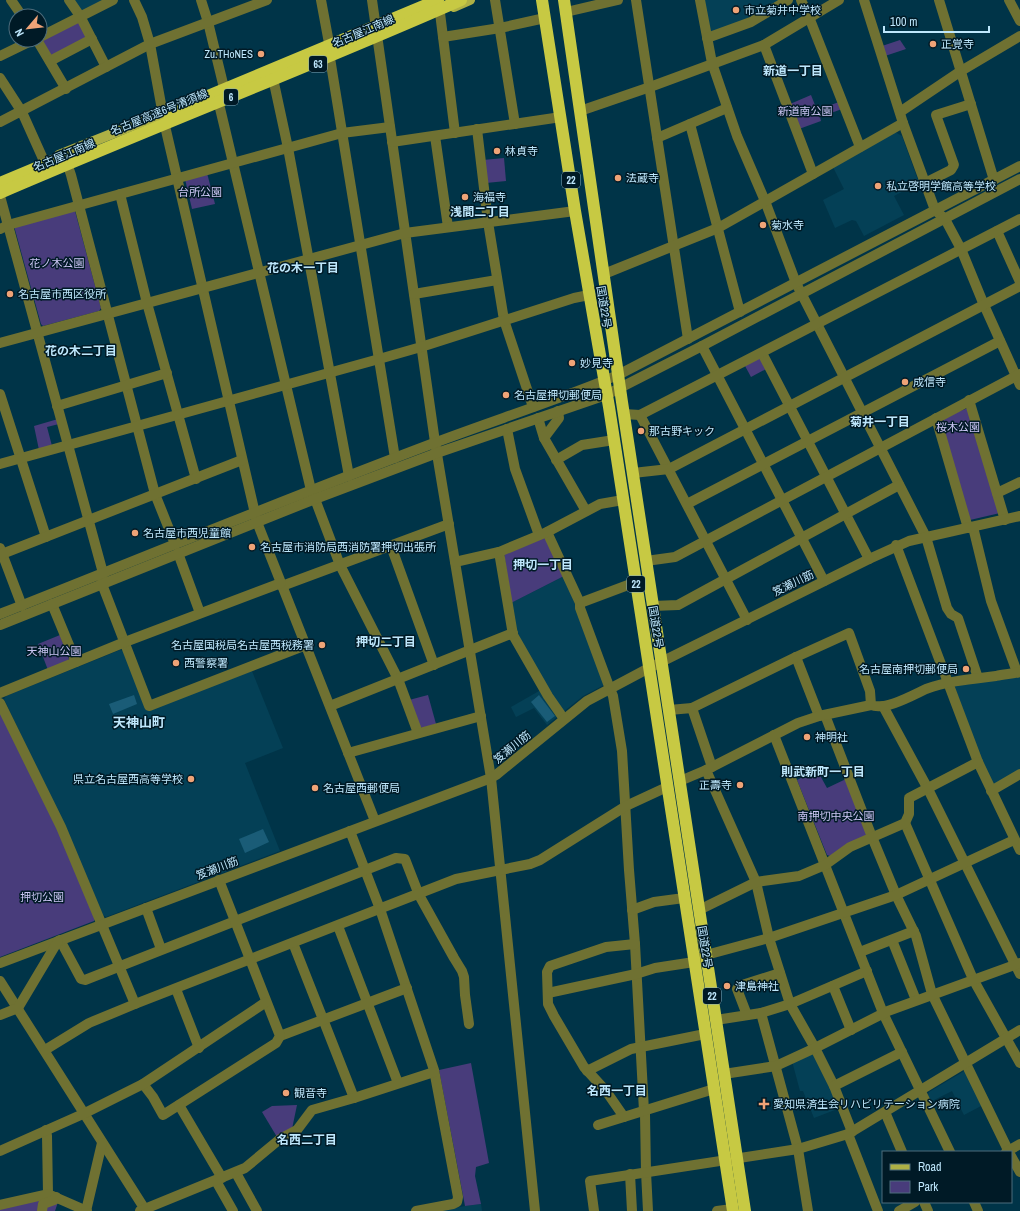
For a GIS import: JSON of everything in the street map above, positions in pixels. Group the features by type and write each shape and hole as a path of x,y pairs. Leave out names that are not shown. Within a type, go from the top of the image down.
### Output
{"highway":[{"name":"名古屋高速6号清須線","path":"0,182 438,0"},
{"name":"名古屋高速6号清須線","path":"0,195 93,152 397,28 461,0"},
{"name":"国道22号","path":"542,0 575,211 614,440 733,1210"},
{"name":"国道22号","path":"565,6 618,375 746,1211"}],"main road":[{"name":"名古屋江南線","path":"0,195 470,0"},
{"name":"名古屋江南線","path":"0,182 44,161 224,88 427,1"}],"street":[{"path":"69,0 80,16 106,67"},
{"path":"48,32 113,0"},
{"path":"134,0 142,17 150,44 162,113 256,517 376,821"},
{"path":"201,0 208,22 224,88"},
{"path":"0,122 22,112 150,44 267,0"},
{"path":"321,0 329,43"},
{"path":"372,0 435,442 491,778 499,870 535,1211"},
{"path":"495,0 515,124"},
{"path":"565,6 618,0"},
{"path":"636,0 688,339"},
{"path":"700,0 712,63 727,108 737,136 765,201 800,294 926,537 947,608 951,614 958,618 978,678"},
{"path":"707,38 751,22 788,0"},
{"path":"800,0 809,17 860,147"},
{"path":"580,111 764,45 839,0"},
{"path":"646,561 674,557 969,400 1019,378 1000,341 961,250 945,218 935,210 903,123 864,0"},
{"path":"940,0 994,180"},
{"path":"1009,0 1020,21"},
{"path":"440,12 455,133"},
{"path":"443,37 500,28 545,18"},
{"path":"900,112 961,71 1020,36"},
{"path":"50,61 92,40"},
{"path":"764,45 813,174"},
{"path":"0,56 16,48"},
{"path":"42,48 66,88"},
{"path":"330,58 395,458"},
{"path":"0,78 22,112 44,161"},
{"path":"274,82 288,148 349,476"},
{"path":"219,104 313,494 340,564 398,679 418,733"},
{"path":"925,183 951,170 954,165 936,115 971,104"},
{"path":"657,138 727,108"},
{"path":"392,142 560,117"},
{"path":"604,274 718,228 903,123"},
{"path":"690,124 740,312"},
{"path":"4,227 342,133 390,127"},
{"path":"478,130 488,222 504,320 533,407"},
{"path":"435,136 448,227"},
{"path":"68,166 155,494 177,549 200,614"},
{"path":"313,494 349,476 435,442 618,375 1020,166"},
{"path":"0,625 102,584 177,549 313,494 507,429 620,388 1020,179"},
{"path":"120,194 147,303 196,479"},
{"path":"0,195 4,227 37,333 68,445 103,573 102,584 149,706 306,645"},
{"path":"0,343 405,233 575,211"},
{"path":"624,414 640,414 762,353 1020,219"},
{"path":"997,231 1020,282"},
{"path":"414,294 497,280"},
{"path":"633,473 669,469 1020,286"},
{"path":"0,464 421,347 574,298 589,295"},
{"path":"687,504 1000,341"},
{"path":"702,346 824,581"},
{"path":"762,353 869,559"},
{"path":"57,406 166,373"},
{"path":"0,394 46,537"},
{"path":"969,400 1005,520"},
{"path":"544,438 559,418 558,411"},
{"path":"640,414 747,620"},
{"path":"538,418 544,438 586,511"},
{"path":"680,781 798,723 822,715 871,705 883,706 902,700 927,689 948,683 1019,672 991,601 971,527 936,418"},
{"path":"507,429 515,470 543,534 580,603 580,608 613,696 622,750 626,806 645,1114 648,1211"},
{"path":"556,460 582,445 614,440"},
{"path":"22,606 3,566 1,551 46,537 242,460"},
{"path":"997,494 1020,482"},
{"path":"653,606 678,605 899,485"},
{"path":"456,562 499,552 543,534 600,504 623,500"},
{"name":"笈瀬川筋","path":"0,963 491,778 587,701 649,668 896,545 1020,516"},
{"path":"0,693 125,642 449,524"},
{"path":"896,545 978,762 1020,850"},
{"path":"391,546 434,665"},
{"path":"0,614 103,573 177,549"},
{"path":"499,552 513,633 548,696 564,719"},
{"path":"580,603 636,582"},
{"path":"52,604 76,662"},
{"path":"330,706 513,633"},
{"path":"669,710 692,708 849,633 870,691 871,705"},
{"path":"796,657 822,715 896,895 914,931 932,994 1007,1151"},
{"path":"0,703 61,827 134,1004"},
{"path":"883,706 928,789 964,863 1017,964 1020,974"},
{"path":"692,708 709,768 756,882 769,938 790,1004 815,1048 834,1086 878,1211"},
{"path":"348,753 481,716"},
{"path":"774,735 883,1013 950,1151"},
{"path":"699,910 756,882 799,876 825,865 850,847 905,823 909,814 909,798 978,762"},
{"path":"991,791 1020,774"},
{"path":"45,1050 90,1023 134,1004 176,989 456,879 530,864 540,860 626,806 667,787"},
{"path":"905,823 973,979 1020,1063"},
{"path":"350,831 380,909 434,1072 458,1197 457,1202 453,1204 416,1211"},
{"path":"548,993 636,974 655,968 694,962 706,955 769,938 896,895 1014,840"},
{"path":"0,1015 18,1008 59,940 81,979 85,980 234,920 396,858 405,859 419,894 462,971 469,1024"},
{"path":"219,880 280,1036"},
{"path":"632,910 654,902 684,898"},
{"path":"146,908 161,949"},
{"path":"338,926 398,1083"},
{"path":"860,952 914,931"},
{"path":"892,940 916,1000"},
{"path":"293,943 354,1098"},
{"path":"624,1117 606,1090 587,1071 554,1016 548,1004 547,972 550,966 606,947 635,944"},
{"path":"39,948 45,963"},
{"path":"724,1074 776,1066 883,1013 1017,964"},
{"path":"716,1020 761,1012 790,1004 867,971"},
{"path":"747,1015 737,989 739,986 780,973"},
{"path":"0,981 45,1050 83,1114 144,1210 245,1168 280,1139 297,1130 312,1110 434,1072"},
{"path":"833,986 851,1030"},
{"path":"143,1084 153,1097 163,1115 276,1043 280,1036 407,988"},
{"path":"176,989 199,1048"},
{"path":"0,1151 83,1114 143,1084 266,1002"},
{"path":"761,1012 798,1148 808,1211"},
{"path":"594,1211 590,1181 798,1148 850,1133 1020,1030"},
{"path":"587,1071 623,1052 640,1046 705,1034"},
{"path":"834,1086 902,1052"},
{"path":"598,1125 714,1089"},
{"path":"179,1105 219,1180 233,1211"},
{"path":"885,1112 902,1151"},
{"path":"42,1211 43,1204 54,1200 52,1196 46,1130"},
{"path":"0,1205 52,1196 87,1211 102,1143"},
{"path":"1011,1151 1020,1144"},
{"path":"1012,1159 1020,1172"},
{"path":"236,1173 257,1211"},
{"path":"630,1174 632,1211"},
{"path":"899,1211 913,1203"},
{"path":"718,1211 733,1210"}],"shaded area":[{"path":"72,0 106,0 83,12"},
{"name":"市立菊井中学校","path":"704,0 784,0 750,20 710,32"},
{"name":"私立啓明学館高等学校","path":"895,132 902,136 919,183 894,196 904,215 864,236 856,221 852,220 835,228 823,200 844,189 833,167"},
{"path":"564,576 606,684 583,696 547,725 534,708 516,717 511,707 546,687 516,633 511,603"},
{"name":"県立名古屋西高等学校","path":"120,650 123,651 146,710 252,671 283,748 245,763 280,851 106,917 103,915 66,830 4,699 6,696"},
{"path":"1020,675 1020,771 994,787 990,784 954,685"},
{"path":"134,695 137,704 113,714 109,704"},
{"path":"539,695 555,716 547,722 531,702"},
{"path":"263,829 269,842 245,853 239,839"},
{"path":"815,1053 840,1108 814,1118 803,1091 800,1091 792,1061"},
{"path":"966,1070 983,1105 964,1115 952,1091 930,1102 927,1097 929,1092"},
{"path":"481,1204 482,1211 438,1211 465,1206"}],"green space":[{"path":"76,22 80,23 87,36 86,41 50,56 45,48 48,48 48,36"},
{"path":"900,40 906,49 885,56 882,46"},
{"name":"新道南公園","path":"811,95 817,110 839,102 842,109 820,117 821,121 799,129 790,104"},
{"path":"504,158 506,181 486,183 483,160"},
{"name":"台所公園","path":"207,173 215,204 192,209 185,179"},
{"name":"花ノ木公園","path":"75,211 101,308 99,311 43,326 41,324 14,226"},
{"path":"760,356 768,368 751,377 744,364"},
{"name":"桜木公園","path":"968,408 1000,513 970,520 940,422 941,418"},
{"path":"58,419 59,424 47,427 52,446 39,450 34,426"},
{"path":"543,538 547,538 564,576 511,603 504,553"},
{"name":"天神山公園","path":"60,635 69,659 67,662 48,670 38,644"},
{"path":"428,695 436,724 422,728 419,726 409,700"},
{"name":"押切公園","path":"0,710 58,828 95,918 94,921 0,957"},
{"name":"南押切中央公園","path":"817,770 827,788 846,779 867,835 833,857 827,855 797,780"},
{"path":"471,1063 489,1163 476,1167 475,1176 481,1204 465,1206 439,1070"},
{"path":"297,1105 292,1129 277,1137 262,1112 272,1106"},
{"path":"48,1197 58,1202 55,1211 0,1211 0,1209"}],"place":[{"name":"市立菊井中学校","path":"736,10"},
{"name":"正覚寺","path":"933,44"},
{"name":"Zu.THoNES","path":"261,54"},
{"name":"林貞寺","path":"497,151"},
{"name":"法蔵寺","path":"618,178"},
{"name":"私立啓明学館高等学校","path":"878,186"},
{"name":"海福寺","path":"465,197"},
{"name":"菊水寺","path":"763,225"},
{"name":"名古屋市西区役所","path":"10,294"},
{"name":"妙見寺","path":"572,363"},
{"name":"成信寺","path":"905,382"},
{"name":"名古屋押切郵便局","path":"506,395"},
{"name":"那古野キック","path":"641,431"},
{"name":"名古屋市西児童館","path":"135,533"},
{"name":"名古屋市消防局西消防署押切出張所","path":"252,547"},
{"name":"名古屋国税局名古屋西税務署","path":"322,645"},
{"name":"西警察署","path":"176,663"},
{"name":"名古屋南押切郵便局","path":"966,669"},
{"name":"神明社","path":"807,737"},
{"name":"県立名古屋西高等学校","path":"191,779"},
{"name":"正壽寺","path":"740,785"},
{"name":"名古屋西郵便局","path":"315,788"},
{"name":"津島神社","path":"727,986"},
{"name":"観音寺","path":"286,1093"},
{"name":"愛知県済生会リハビリテーション病院","path":"764,1104"}],"district":[{"name":"新道一丁目","path":"793,71"},
{"name":"浅間二丁目","path":"480,212"},
{"name":"花の木一丁目","path":"303,268"},
{"name":"花の木二丁目","path":"81,351"},
{"name":"菊井一丁目","path":"880,422"},
{"name":"押切一丁目","path":"543,565"},
{"name":"押切二丁目","path":"386,642"},
{"name":"天神山町","path":"139,722"},
{"name":"則武新町一丁目","path":"823,772"},
{"name":"名西一丁目","path":"617,1091"},
{"name":"名西二丁目","path":"307,1140"}]}
